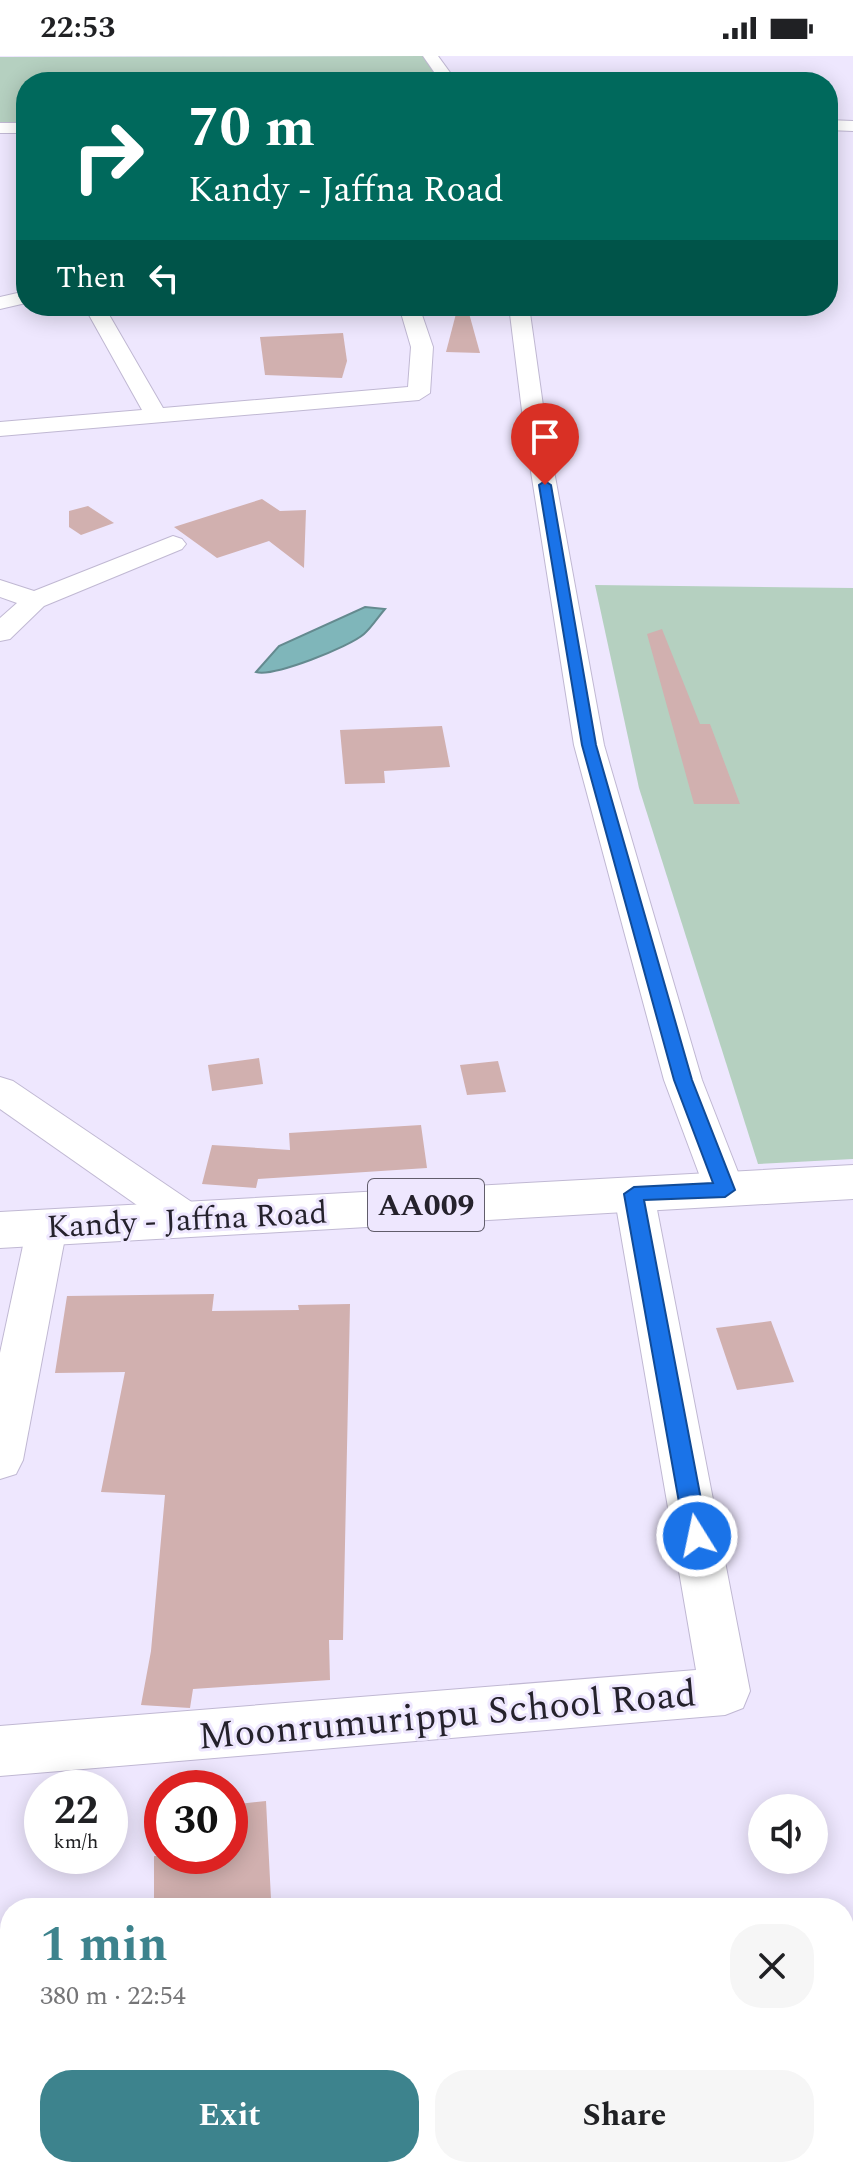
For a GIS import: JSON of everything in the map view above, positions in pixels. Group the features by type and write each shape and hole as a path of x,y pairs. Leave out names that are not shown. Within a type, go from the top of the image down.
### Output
{"highway":[{"name":"Kandy - Jaffna Road","path":"0,1230 853,1182"}],"street":[{"path":"100,316 156,415"},
{"path":"0,429 419,393 422,347 412,316"},
{"path":"520,316 535,427 589,745 683,1080 725,1190"},
{"path":"0,633 35,600 173,544"},
{"path":"0,588 35,600"},
{"path":"0,1090 185,1218"},
{"name":"Moonrumurippu School Road","path":"0,1751 725,1691 634,1194"},
{"path":"0,1460 47,1227"}],"shaded area":[{"path":"425,56 437,72 16,72 16,128 0,128 0,57"},
{"path":"595,585 853,588 853,1159 758,1164 639,788"},
{"path":"365,607 385,609 356,640 294,666 256,672 279,646"}],"building":[{"path":"455,316 470,316 480,353 446,352"},
{"path":"343,333 347,361 342,378 265,375 260,337"},
{"path":"262,499 280,511 306,510 304,568 269,541 217,558 174,527"},
{"path":"88,506 114,523 81,535 69,527 69,511"},
{"path":"662,629 700,724 710,724 740,804 694,804 647,634"},
{"path":"442,726 450,767 384,771 385,783 345,784 340,730"},
{"path":"259,1058 263,1084 212,1091 208,1065"},
{"path":"498,1061 506,1092 467,1095 460,1065"},
{"path":"421,1125 427,1168 258,1179 256,1188 202,1184 212,1145 290,1150 289,1133"},
{"path":"214,1294 212,1311 299,1310 298,1305 350,1304 343,1640 329,1640 330,1680 193,1689 190,1708 141,1705 151,1651 165,1495 101,1492 125,1372 55,1373 67,1296"},
{"path":"771,1321 794,1382 737,1390 716,1328"},
{"path":"266,1801 271,1898 154,1898 154,1874 248,1874 248,1803"}],"route":[{"path":"545,485 589,745 683,1080 725,1190 634,1194 697,1536"}]}
